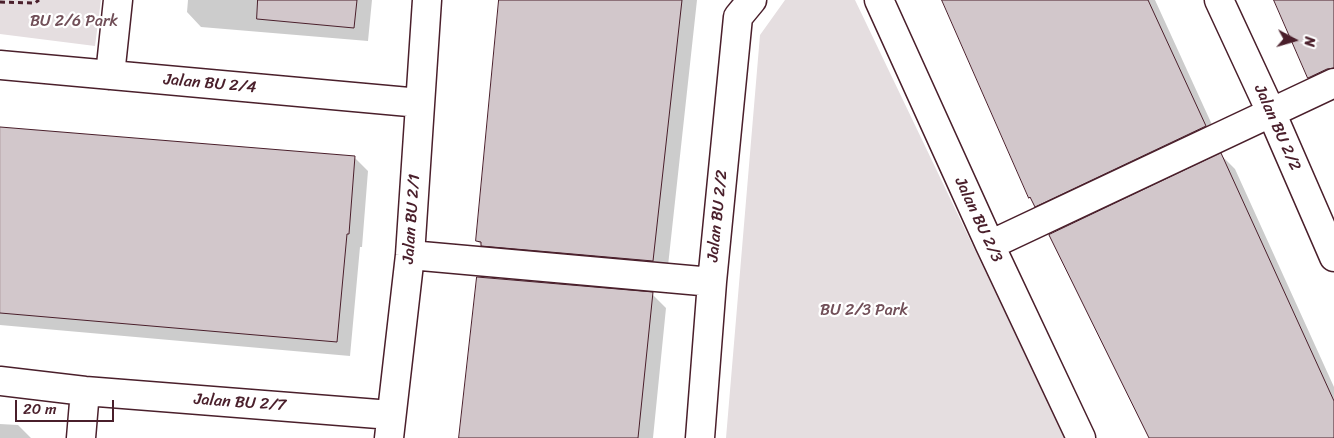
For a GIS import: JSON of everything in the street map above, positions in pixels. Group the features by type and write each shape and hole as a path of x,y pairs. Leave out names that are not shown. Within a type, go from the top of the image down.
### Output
{"street":[{"path":"110,75 118,0"},
{"name":"Jalan BU 2/1","path":"390,426 410,255 428,0"},
{"name":"Jalan BU 2/2","path":"700,438 712,282 738,17 752,0"},
{"name":"Jalan BU 2/3","path":"879,0 990,245 1081,438"},
{"name":"Jalan BU 2/2","path":"1219,0 1271,112 1334,257"},
{"name":"Jalan BU 2/4","path":"0,65 420,103"},
{"path":"990,245 1334,83"},
{"path":"410,255 712,282"},
{"name":"Jalan BU 2/7","path":"0,381 390,426"},
{"path":"81,438 86,391"}],"path":[{"path":"0,2 35,3 39,0"}],"green space":[{"name":"BU 2/6 Park","path":"0,0 101,0 95,46 0,34"},
{"name":"BU 2/3 Park","path":"785,0 855,0 1065,438 726,438 760,35"}],"building":[{"path":"258,0 357,0 354,28 257,19"},
{"path":"499,0 682,0 653,261 481,246 481,242 476,241"},
{"path":"942,0 1148,0 1206,126 1035,207 1029,198"},
{"path":"1274,0 1334,0 1334,68 1327,69 1308,78"},
{"path":"0,127 355,156 349,234 347,234 337,342 0,313"},
{"path":"1221,153 1334,401 1334,438 1149,438 1049,235"},
{"path":"477,277 653,292 638,438 459,438"}]}
